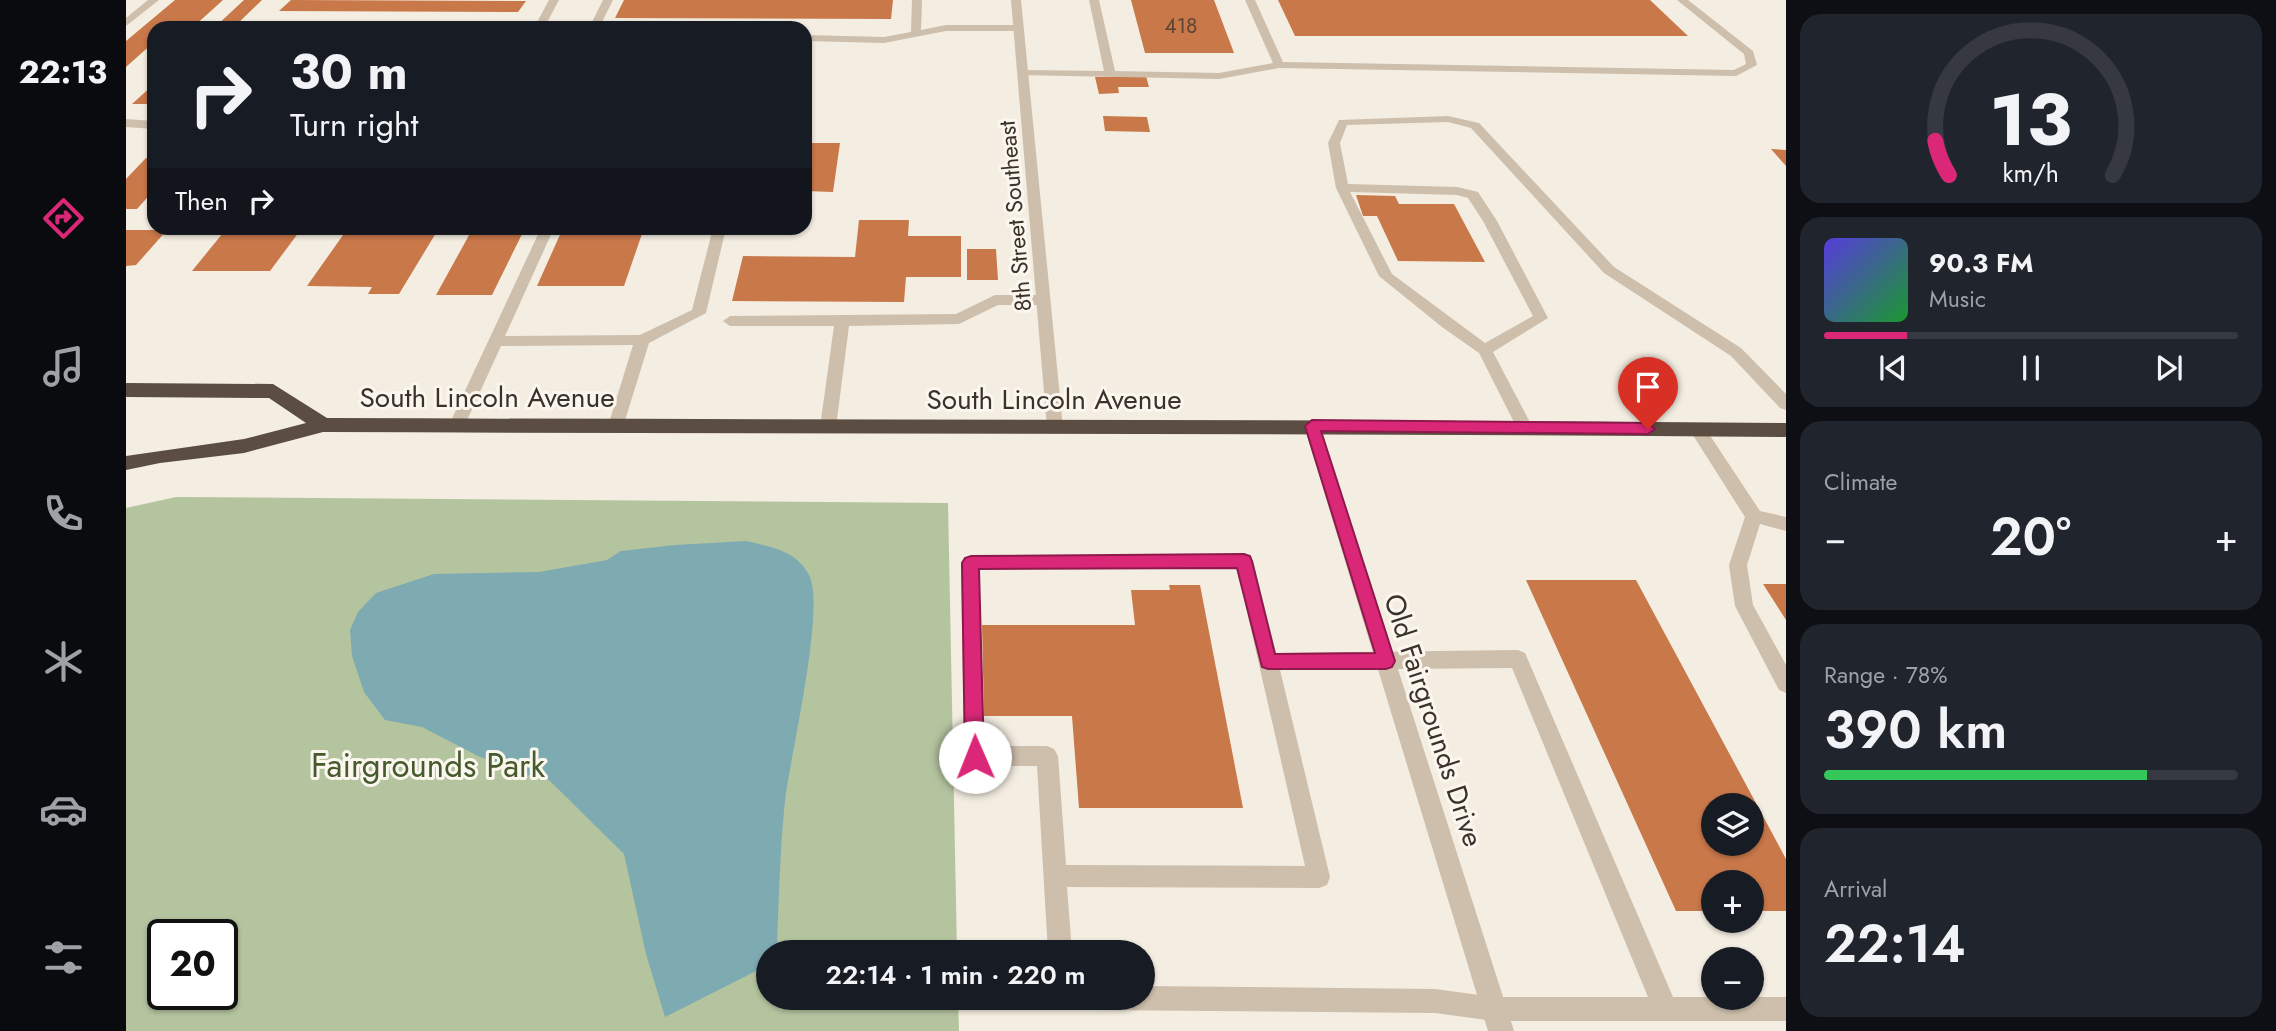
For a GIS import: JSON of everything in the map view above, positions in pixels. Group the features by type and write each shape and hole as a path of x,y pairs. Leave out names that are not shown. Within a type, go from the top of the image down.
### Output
{"highway":[{"name":"South Lincoln Avenue","path":"126,390 273,391 323,425"},
{"name":"South Lincoln Avenue","path":"126,463 244,446 323,425 1055,428 1312,426 1786,430"}],"street":[{"path":"126,23 154,0"},
{"path":"543,21 554,0"},
{"path":"597,21 608,0"},
{"path":"916,34 917,0"},
{"name":"8th Street Southeast","path":"1016,0 1055,428"},
{"path":"1094,0 1110,72"},
{"path":"1250,0 1279,65"},
{"path":"1023,73 1110,72 1219,76 1279,65 1736,73 1752,65 1749,53 1682,0"},
{"path":"812,38 884,40 946,29 1018,29"},
{"path":"1525,428 1485,350 1386,276 1342,188 1334,143 1343,122 1448,119 1475,125 1609,270 1736,352 1786,404"},
{"path":"126,122 147,124"},
{"path":"1342,188 1457,191 1473,195 1490,220 1541,318 1485,350"},
{"path":"457,425 544,235"},
{"path":"497,341 642,340 699,313 718,235"},
{"path":"730,321 959,319 995,300 1044,300"},
{"path":"828,427 842,321"},
{"path":"616,426 642,340"},
{"name":"Old Fairgrounds Drive","path":"1312,426 1497,1020"},
{"path":"1697,429 1754,516 1786,524"},
{"path":"1754,516 1738,565 1744,606 1786,684"},
{"path":"1055,876 1319,877 1244,561 971,563 975,757 1047,757 1059,940"},
{"path":"1268,662 1518,659 1666,1009"},
{"path":"1155,999 1435,1001 1497,1020 1666,1009 1786,1009"}],"green space":[{"name":"Fairgrounds Park","path":"176,497 948,503 957,940 756,940 756,1010 958,1010 959,1031 126,1031 126,508"}],"water":[{"path":"746,541 790,555 809,575 813,592 813,618 785,801 777,940 756,940 756,971 665,1017 646,954 624,854 549,780 523,774 478,756 422,727 385,720 364,692 352,656 350,630 358,612 376,593 434,574 539,572 607,560 621,551"}],"building":[{"path":"175,0 223,0 200,21 150,21"},
{"path":"244,0 262,0 240,21 222,21"},
{"path":"291,0 526,1 518,12 279,11"},
{"path":"624,0 893,0 891,19 615,18"},
{"path":"1131,0 1214,0 1234,53 1145,53"},
{"path":"1278,0 1650,0 1688,36 1295,36"},
{"path":"147,23 147,48 126,67 126,41"},
{"path":"1146,76 1149,87 1118,87 1119,93 1099,94 1095,77"},
{"path":"147,90 147,104 132,104"},
{"path":"1103,116 1147,117 1150,132 1105,131"},
{"path":"812,143 840,143 833,192 812,191"},
{"path":"1771,149 1786,150 1786,166"},
{"path":"147,158 147,198 137,209 126,209 126,179"},
{"path":"1356,195 1395,196 1399,204 1454,204 1485,262 1398,261 1377,216 1363,216"},
{"path":"859,220 909,220 908,236 961,236 961,277 906,277 904,302 732,301 743,256 855,257"},
{"path":"126,230 147,230 147,235 163,235 136,265 126,266"},
{"path":"221,235 297,235 270,271 192,271"},
{"path":"343,235 435,235 399,294 368,294 372,287 307,286"},
{"path":"469,235 522,235 492,295 436,295"},
{"path":"560,235 642,235 624,286 537,286"},
{"path":"967,249 996,249 998,280 967,280"},
{"path":"1526,580 1636,580 1751,793 1701,793 1701,856 1764,856 1764,818 1786,859 1786,911 1764,911 1764,870 1701,870 1701,911 1676,911"},
{"path":"1763,584 1786,584 1786,620"},
{"path":"1169,585 1200,585 1243,808 1079,808 1072,716 984,716 982,625 1135,625 1131,590 1170,590"}],"route":[{"path":"975,757 971,563 1244,561 1268,662 1386,661 1312,426 1648,429"}]}
